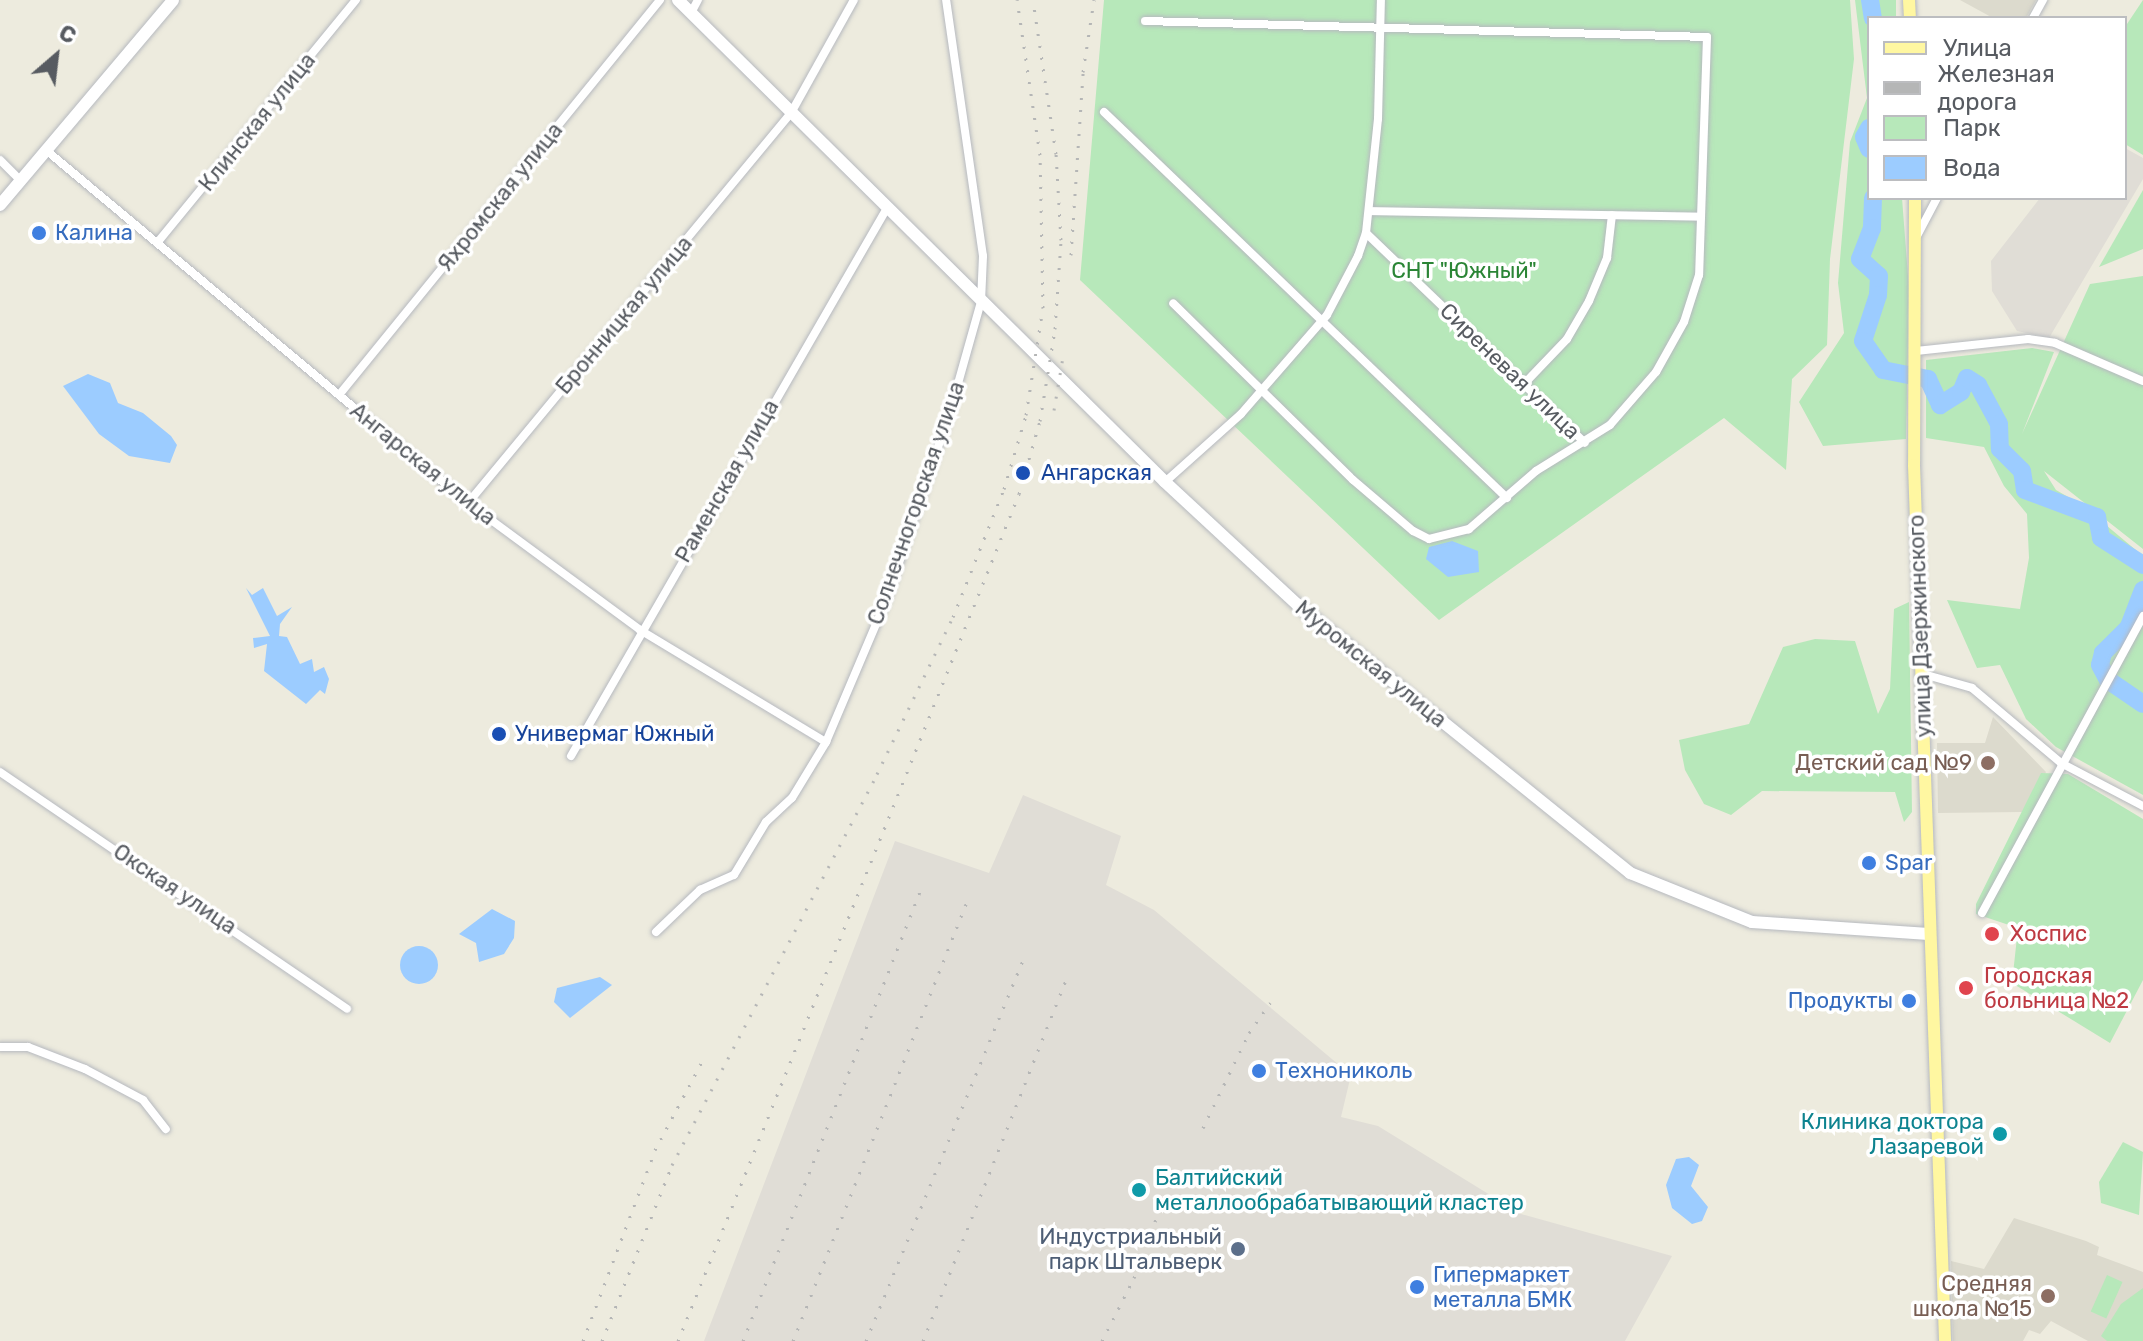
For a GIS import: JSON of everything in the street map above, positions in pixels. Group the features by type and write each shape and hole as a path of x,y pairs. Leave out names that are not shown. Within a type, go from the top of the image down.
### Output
{"main road":[{"path":"0,205 173,0"},
{"path":"678,0 887,208"},
{"name":"улица Дзержинского","path":"1915,200 1915,388 1929,934 1945,1341"},
{"name":"Муромская улица","path":"887,208 1165,482 1331,633 1630,873 1752,922 1830,931 1929,934"}],"street":[{"name":"Клинская улица","path":"157,243 356,0"},
{"name":"Яхромская улица","path":"339,395 660,0"},
{"path":"691,13 698,0"},
{"path":"791,113 854,0"},
{"name":"Солнечногорская улица","path":"656,932 700,890 734,875 766,822 792,798 826,742 887,598 981,302 983,256 946,0"},
{"path":"1165,482 1261,392 1323,319 1366,233 1378,119 1381,0"},
{"path":"1145,21 1707,37 1699,275 1671,347 1638,396 1585,443 1536,471 1469,529 1429,539 1388,511 1261,392 1173,303"},
{"path":"1104,112 1507,498"},
{"name":"Бронницкая улица","path":"468,503 791,113"},
{"name":"Ангарская улица","path":"47,151 468,503 640,630 826,742"},
{"path":"0,160 21,181"},
{"path":"1916,237 1936,200"},
{"name":"Раменская улица","path":"571,756 640,630 887,208"},
{"path":"1369,211 1701,217"},
{"path":"1524,384 1567,339 1589,301 1607,258 1612,215"},
{"name":"Сиреневая улица","path":"1366,233 1585,443"},
{"path":"1916,351 2028,339 2055,343 2143,381"},
{"path":"1982,913 2143,616"},
{"path":"1923,674 1972,688 2061,763 2143,806"},
{"name":"Окская улица","path":"0,772 347,1009"},
{"path":"0,1047 28,1047 85,1069 143,1100 166,1129"}],"shaded area":[{"path":"1960,0 2036,0 2027,16 1989,16"},
{"path":"2127,149 2143,158 2143,179 2049,338 2017,331 1992,291 1991,261 2038,200 2127,200"},
{"name":"Детский сад №9","path":"1993,717 2046,772 2022,812 1938,813 1937,743 1985,743"},
{"name":"Индустриальный парк Штальверк","path":"1023,795 1121,836 1106,885 1154,910 1351,1075 1341,1117 1378,1126 1521,1214 1672,1256 1625,1341 704,1341 895,841 989,873"},
{"name":"Средняя школа №15","path":"2014,1218 2086,1241 2099,1247 2097,1255 2143,1272 2143,1341 2088,1341 2051,1321 2040,1334 2029,1330 2023,1341 1953,1341 1951,1261 1984,1269"}],"green space":[{"name":"СНТ \"Южный\"","path":"1104,0 1850,0 1854,59 1830,259 1827,345 1792,379 1786,470 1724,418 1439,620 1080,280"},
{"path":"1855,0 1896,0 1896,16 1867,16 1867,98"},
{"path":"2143,0 2143,155 2127,145 2127,24"},
{"path":"1867,98 1867,200 1902,200 1909,289 1906,439 1823,446 1799,402 1844,333 1838,283 1850,142"},
{"path":"2143,190 2143,249 2099,267"},
{"path":"2143,276 2143,549 2044,471 2056,490 2082,505 2143,556 2143,795 2056,747 2026,719 2000,665 1977,668 1947,600 2020,609 2029,558 2027,514 2004,486 1984,447 1926,438 1926,360 2032,348 2054,352 2022,434 2090,284"},
{"path":"1909,602 1912,812 1904,822 1895,792 1762,791 1731,815 1704,804 1685,770 1679,740 1749,724 1783,647 1815,639 1855,641 1878,714 1890,689 1894,609"},
{"path":"2041,773 2068,774 2143,819 2143,980 2110,1043 2012,983 2018,928 1976,914 1976,904"},
{"path":"2123,1142 2143,1152 2139,1215 2101,1203 2099,1182"},
{"path":"2107,1275 2123,1282 2106,1318 2091,1312"},
{"path":"2143,1288 2143,1341 2107,1341 2101,1336 2121,1304"}],"water":[{"path":"88,374 110,383 118,403 143,413 171,436 177,445 170,463 129,456 99,434 63,386"},
{"path":"1452,541 1478,551 1479,572 1448,577 1426,559 1429,547"},
{"path":"246,588 252,595 263,588 277,616 292,607 280,624 279,636 287,637 300,664 312,659 314,672 324,667 329,679 325,694 320,690 306,704 264,671 267,644 254,648 253,638 270,636"},
{"path":"492,909 515,921 514,938 504,954 479,962 476,943 459,934"},
{"path":"419,946 432,952 438,965 432,978 419,984 406,978 400,965 406,952"},
{"path":"600,977 612,985 570,1018 554,1002 557,988"},
{"path":"1689,1157 1699,1165 1691,1186 1708,1207 1702,1221 1692,1224 1672,1208 1666,1185 1676,1159"}],"waterway":[{"path":"1870,0 1873,16"},
{"path":"1867,132 1864,137 1867,144"},
{"path":"1873,200 1872,228 1860,259 1879,276 1878,295 1863,341 1883,370 1928,379 1940,405 1961,392 1967,378 1978,385 1999,424 2000,449 2022,471 2025,490 2097,517 2101,538 2143,565"},
{"path":"2143,590 2129,627 2103,653 2100,665 2108,680 2143,704"}],"railway":[{"path":"602,1341 672,1165 877,774 953,617 1004,489 1026,415 1043,308 1040,155 1017,0"},
{"path":"678,1341 1019,494 1040,421 1055,329 1061,240 1056,154 1033,0"},
{"path":"1071,255 1083,72 1094,0"},
{"path":"1054,410 1064,351"},
{"path":"743,1341 923,884"},
{"path":"793,1341 967,902"},
{"path":"866,1341 1023,960"},
{"path":"923,1341 1067,978"},
{"path":"1203,1128 1249,1033 1270,1003"},
{"path":"583,1341 655,1150 704,1058"},
{"path":"1102,1341 1134,1278 1160,1208"}],"place":[{"name":"Калина","path":"39,233"},
{"name":"Ангарская","path":"1023,473"},
{"name":"Универмаг Южный","path":"499,734"},
{"name":"Детский сад №9","path":"1988,763"},
{"name":"Spar","path":"1869,863"},
{"name":"Хоспис","path":"1992,934"},
{"name":"Городская больница №2","path":"1966,988"},
{"name":"Продукты","path":"1909,1001"},
{"name":"Технониколь","path":"1259,1071"},
{"name":"Клиника доктора Лазаревой","path":"2000,1134"},
{"name":"Балтийский металлообрабатывающий кластер","path":"1139,1190"},
{"name":"Индустриальный парк Штальверк","path":"1238,1249"},
{"name":"Гипермаркет металла БМК","path":"1417,1287"},
{"name":"Средняя школа №15","path":"2048,1296"}]}
